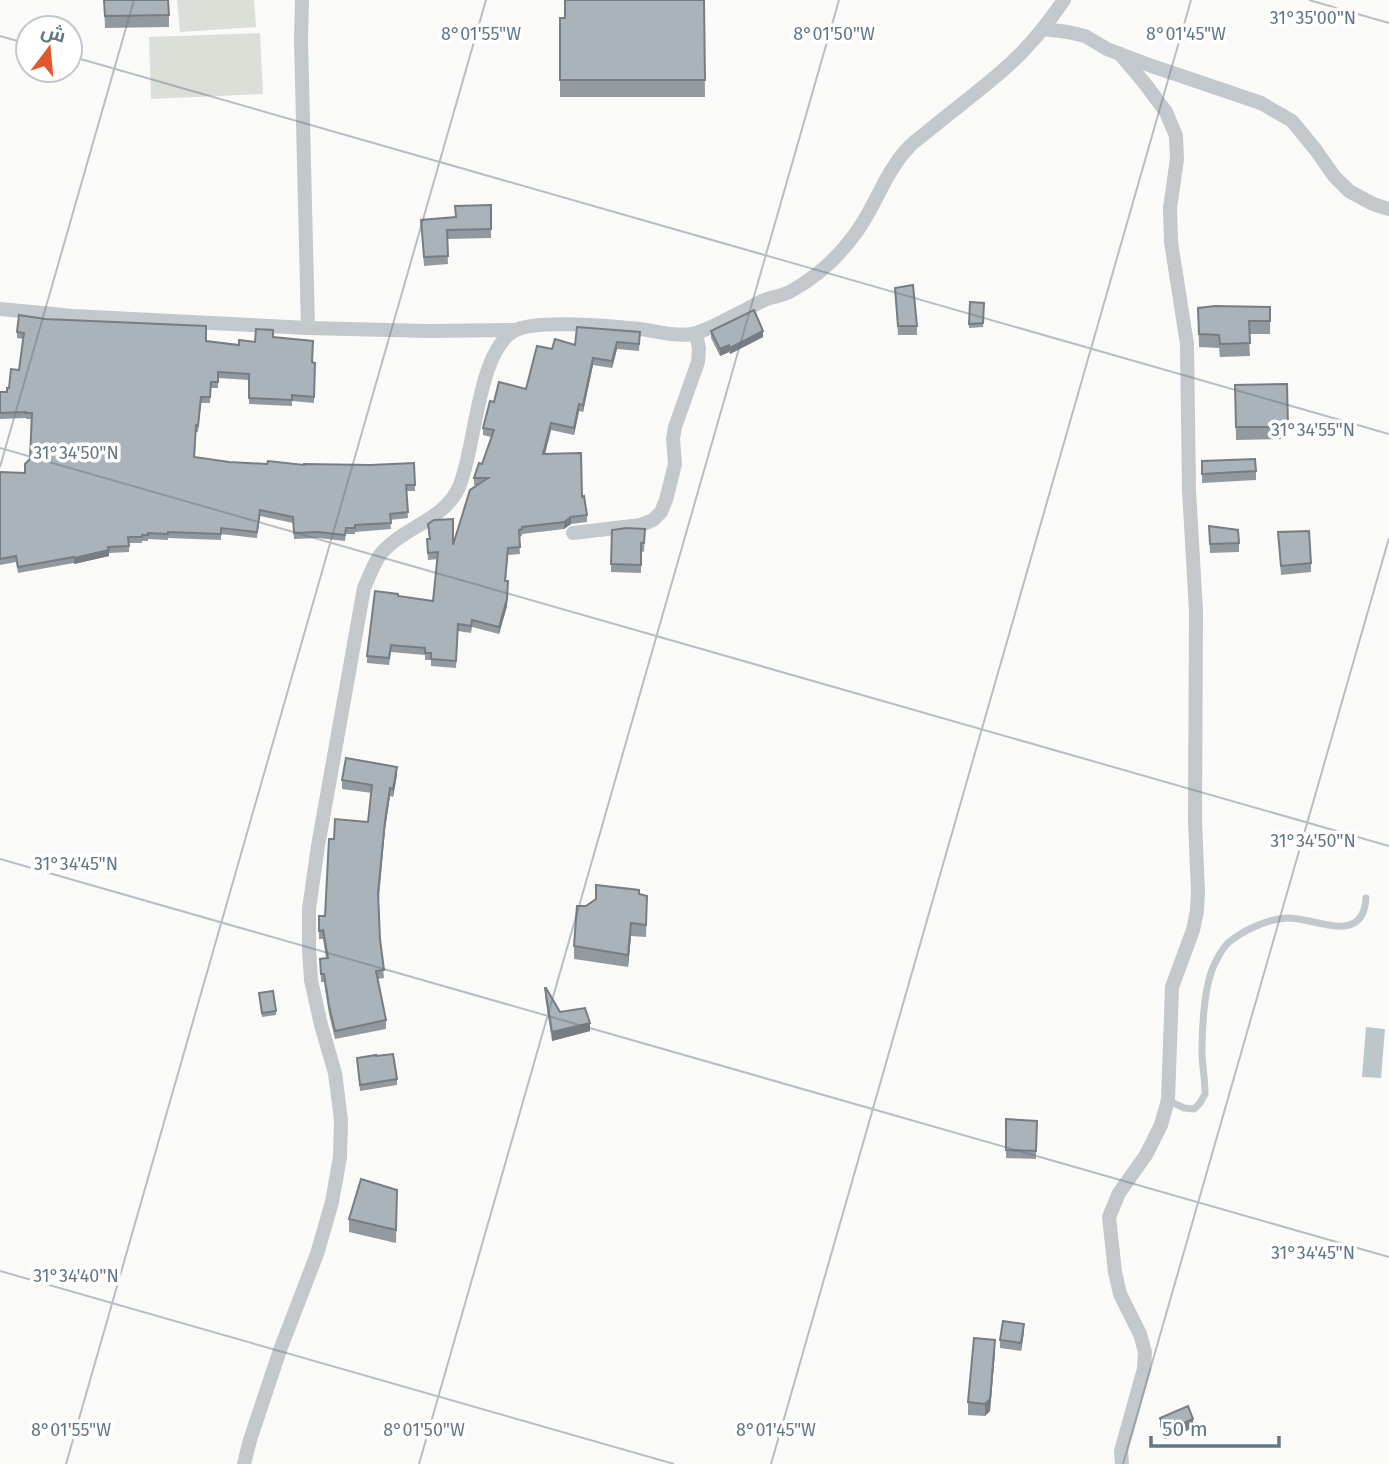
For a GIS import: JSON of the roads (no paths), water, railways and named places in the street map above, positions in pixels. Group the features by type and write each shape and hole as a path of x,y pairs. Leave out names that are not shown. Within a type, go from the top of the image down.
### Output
{"street":[{"path":"302,0 308,328"},
{"path":"0,309 73,316 308,328 514,330 551,324 688,335 793,290 836,257 869,213 885,178 908,148 1003,71 1044,29 1064,0"},
{"path":"1044,29 1085,36 1120,54 1261,103 1292,121 1334,176 1349,191 1389,209"},
{"path":"1120,54 1166,112 1176,136 1177,159 1170,208 1171,242 1187,345 1189,490 1196,611 1195,821 1198,892 1193,930 1172,987 1168,1100 1161,1125 1146,1155 1119,1193 1109,1217 1120,1294 1140,1334 1145,1352 1144,1369 1121,1451 1122,1464"},
{"path":"244,1464 280,1350 317,1254 332,1202 340,1157 341,1120 335,1073 311,980 309,909 364,588 380,555 429,520 448,503 458,489 468,461 491,361 501,341 514,330"},
{"path":"573,533 641,525 662,512 675,464 675,426 698,362 696,332"}],"lane":[{"path":"1168,1100 1184,1108 1194,1109 1205,1094 1202,1031 1206,995 1215,963 1227,944 1246,930 1277,919 1301,919 1336,927 1349,926 1359,919 1365,909 1366,898"}]}
